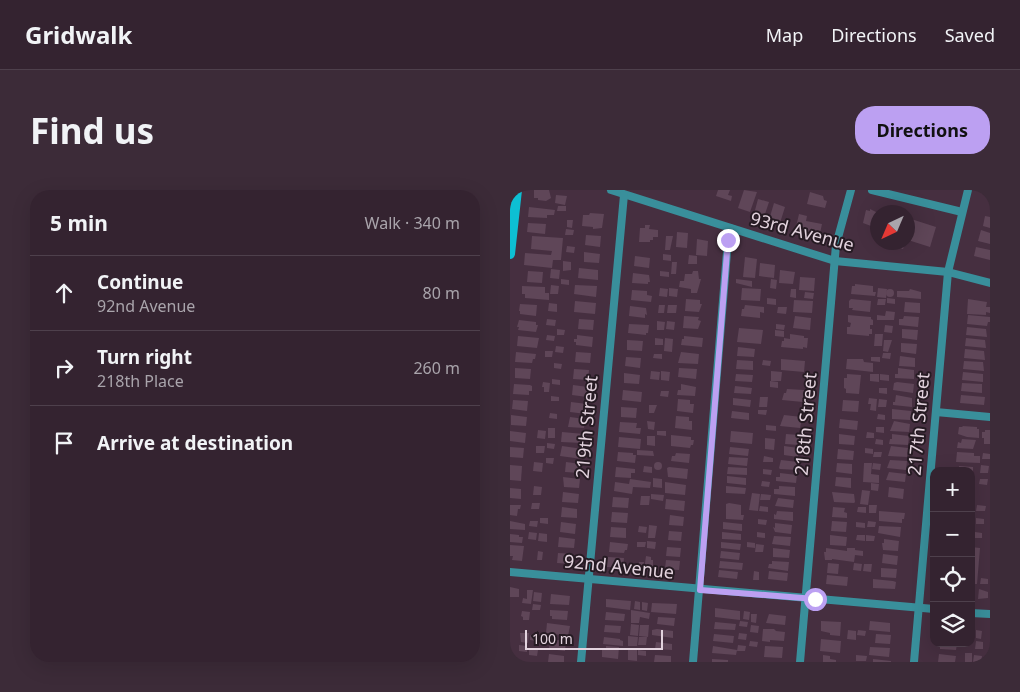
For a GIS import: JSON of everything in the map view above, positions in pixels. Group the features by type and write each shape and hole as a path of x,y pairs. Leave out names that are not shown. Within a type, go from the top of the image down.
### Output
{"main road":[{"path":"510,254 517,190"}],"street":[{"name":"93rd Avenue","path":"611,190 624,195 636,194 733,229 835,261 948,272 990,283"},
{"name":"218th Street","path":"800,662 836,245 851,190"},
{"path":"872,190 962,212"},
{"name":"217th Street","path":"914,662 948,272 968,190"},
{"name":"219th Street","path":"581,662 624,195"},
{"path":"693,662 728,240 733,229"},
{"path":"936,412 990,417"},
{"name":"92nd Avenue","path":"510,572 930,610"},
{"path":"975,613 990,614"}],"building":[{"path":"534,190 549,190 551,198 546,201 538,200 538,198 534,198"},
{"path":"718,190 730,190 728,195 732,196 731,201 716,196"},
{"path":"744,190 757,192 750,212 738,208"},
{"path":"810,192 823,196 824,200 827,201 825,208 807,204"},
{"path":"556,195 567,196 565,205 555,203"},
{"path":"758,199 769,202 764,217 754,214"},
{"path":"774,203 785,207 780,223 769,220"},
{"path":"558,206 566,206 566,211 557,211"},
{"path":"529,207 555,210 554,215 547,215 547,218 528,217"},
{"path":"866,210 870,211 870,226 863,223"},
{"path":"590,213 604,214 602,228 593,229 593,227 582,226 583,215 589,215"},
{"path":"799,214 807,216 806,221 822,224 819,238 795,231"},
{"path":"985,216 990,217 990,228 983,226"},
{"path":"567,220 573,220 572,228 567,227"},
{"path":"915,220 936,227 930,247 915,242"},
{"path":"528,223 546,224 545,234 527,232"},
{"path":"645,225 650,225 649,229 658,230 658,237 653,237 653,240 650,240 650,242 639,242 640,228 645,228"},
{"path":"566,229 574,230 573,235 565,235"},
{"path":"981,230 990,233 990,244 978,241"},
{"path":"677,232 688,233 687,248 676,247"},
{"path":"586,235 601,236 600,247 585,245"},
{"path":"532,236 563,238 561,260 553,260 552,268 524,265 525,253 551,255 552,251 531,249"},
{"path":"666,236 673,236 670,250 665,250"},
{"path":"697,239 708,241 707,256 696,255"},
{"path":"567,246 575,247 574,253 566,252"},
{"path":"976,247 990,250 990,260 974,256"},
{"path":"584,252 600,254 599,263 584,262"},
{"path":"663,254 671,255 671,261 663,260"},
{"path":"689,255 697,256 697,264 688,264"},
{"path":"635,256 650,258 649,268 634,266"},
{"path":"745,257 757,259 755,278 743,277"},
{"path":"563,261 571,262 571,270 563,271"},
{"path":"672,262 677,262 676,274 671,274"},
{"path":"760,263 775,265 774,278 759,276"},
{"path":"579,268 598,270 598,280 578,278"},
{"path":"551,269 560,270 559,279 550,278"},
{"path":"780,270 795,272 793,284 779,283"},
{"path":"528,271 543,272 542,283 527,282"},
{"path":"660,271 669,272 669,277 660,276"},
{"path":"693,271 698,271 699,279 701,279 697,293 691,293 691,289 679,287 680,281 684,281 685,274 692,274"},
{"path":"633,273 649,275 650,282 648,284 632,283"},
{"path":"800,277 815,278 814,291 799,290"},
{"path":"561,279 569,280 569,285 561,284"},
{"path":"736,279 752,281 752,287 736,283"},
{"path":"771,279 777,280 776,289 770,288"},
{"path":"855,284 873,286 873,292 876,292 875,296 851,294 852,286 855,286"},
{"path":"551,285 559,286 558,294 550,294"},
{"path":"575,285 597,286 596,297 574,294"},
{"path":"522,286 545,287 545,293 549,293 549,300 525,298 525,294 522,294"},
{"path":"660,288 668,289 667,297 659,296"},
{"path":"669,288 678,289 677,297 669,296"},
{"path":"742,288 761,289 760,301 741,300"},
{"path":"878,288 887,289 886,298 877,297"},
{"path":"791,289 796,289 796,298 790,297"},
{"path":"890,289 894,293 890,297 886,293"},
{"path":"910,289 921,292 921,299 897,297 897,291 909,291"},
{"path":"632,290 647,291 647,295 652,296 651,302 631,300"},
{"path":"805,292 814,293 813,299 804,298"},
{"path":"767,298 776,299 776,305 767,304"},
{"path":"887,298 895,299 895,304 887,303"},
{"path":"686,299 700,300 700,304 702,304 699,312 685,311"},
{"path":"851,299 871,301 870,312 849,308 849,301"},
{"path":"878,299 886,299 885,305 877,305"},
{"path":"968,299 987,302 986,307 990,307 990,313 986,312 986,315 967,314"},
{"path":"794,300 813,301 812,313 793,312"},
{"path":"575,301 596,303 595,314 574,312"},
{"path":"905,302 920,303 920,313 904,312"},
{"path":"549,303 557,304 557,312 548,311"},
{"path":"520,304 537,305 536,316 520,314"},
{"path":"659,305 665,305 664,313 658,313"},
{"path":"668,305 677,305 676,313 667,313"},
{"path":"745,305 764,307 764,313 760,312 760,318 741,316"},
{"path":"630,306 646,308 647,315 645,314 645,318 629,316"},
{"path":"778,307 787,307 786,314 777,313"},
{"path":"886,311 895,312 894,320 877,320 877,315 885,316"},
{"path":"848,315 871,317 873,320 873,325 870,325 872,334 869,334 869,336 847,334 847,327 850,327 851,323 848,322"},
{"path":"968,315 990,317 990,322 988,322 987,326 967,324"},
{"path":"684,316 699,317 698,320 701,321 698,329 683,328"},
{"path":"795,316 811,318 810,330 793,328"},
{"path":"904,316 919,317 918,327 899,325 899,319 903,319"},
{"path":"547,319 556,320 555,326 546,325"},
{"path":"579,319 594,320 593,330 578,329"},
{"path":"519,320 536,322 536,325 538,325 536,332 518,330"},
{"path":"657,321 665,322 664,330 657,330"},
{"path":"667,321 675,322 674,330 666,329"},
{"path":"629,324 649,325 648,333 646,335 628,333"},
{"path":"776,324 785,325 784,330 776,329"},
{"path":"885,325 893,326 892,333 884,332"},
{"path":"967,327 986,329 987,337 966,335"},
{"path":"739,328 763,330 761,344 737,342"},
{"path":"557,329 565,330 564,335 557,335"},
{"path":"902,329 918,330 917,340 902,338"},
{"path":"775,330 784,331 784,337 775,336"},
{"path":"790,334 808,338 807,348 781,347 784,338 790,339"},
{"path":"875,334 883,334 882,346 874,346"},
{"path":"547,335 555,336 554,341 546,340"},
{"path":"577,335 593,337 592,347 576,345 574,339 577,339"},
{"path":"518,336 539,338 537,348 517,346"},
{"path":"684,336 703,338 702,347 681,345"},
{"path":"655,338 663,339 663,345 655,345"},
{"path":"665,338 673,339 672,352 664,351"},
{"path":"966,338 985,340 986,348 965,346"},
{"path":"627,340 643,341 642,351 627,350"},
{"path":"884,340 892,340 888,352 883,351"},
{"path":"901,343 917,344 916,354 901,352"},
{"path":"556,346 564,347 563,353 555,352"},
{"path":"738,347 755,349 754,357 737,356"},
{"path":"965,349 984,351 985,360 964,358"},
{"path":"545,351 553,351 552,357 545,357"},
{"path":"516,352 536,354 535,359 533,359 532,363 515,362"},
{"path":"576,352 591,353 590,363 575,362"},
{"path":"681,352 699,354 698,364 678,363"},
{"path":"883,353 891,353 890,359 882,358"},
{"path":"654,354 662,354 662,359 653,358"},
{"path":"900,356 915,358 915,367 899,366"},
{"path":"626,357 641,358 640,368 625,366"},
{"path":"871,357 880,357 880,362 871,361"},
{"path":"781,359 805,361 804,372 781,370"},
{"path":"847,359 863,359 864,362 873,363 873,372 846,369"},
{"path":"737,360 753,361 753,370 736,369"},
{"path":"763,360 771,361 770,366 762,365"},
{"path":"964,361 983,362 984,371 963,369"},
{"path":"554,363 562,364 561,369 554,368"},
{"path":"515,368 531,369 530,379 515,378"},
{"path":"679,368 697,369 696,379 678,377"},
{"path":"898,368 914,370 914,379 895,378 895,374 898,374"},
{"path":"574,369 589,370 588,380 573,379"},
{"path":"651,371 660,372 659,380 650,379"},
{"path":"661,371 670,372 669,381 661,380"},
{"path":"771,371 782,372 781,381 771,381"},
{"path":"963,372 983,374 983,382 962,380"},
{"path":"624,373 640,375 639,384 624,383"},
{"path":"736,374 753,375 752,382 735,381"},
{"path":"847,374 861,375 859,394 846,393 844,378 847,378"},
{"path":"870,374 879,374 879,382 870,381"},
{"path":"880,374 889,375 889,381 880,380"},
{"path":"552,379 560,380 560,385 552,384"},
{"path":"770,381 778,382 778,388 770,387"},
{"path":"543,382 550,383 549,392 544,392"},
{"path":"894,383 914,384 913,393 893,390"},
{"path":"962,383 982,384 982,393 961,391"},
{"path":"514,384 530,385 532,386 532,391 529,391 529,395 513,394"},
{"path":"681,384 696,387 695,396 677,395 678,390 681,390"},
{"path":"573,385 588,387 587,397 572,395"},
{"path":"735,386 752,388 751,394 734,393"},
{"path":"879,388 887,388 887,394 879,393"},
{"path":"787,389 804,390 803,402 782,400"},
{"path":"623,390 642,392 641,402 622,400"},
{"path":"661,391 669,391 668,397 660,396"},
{"path":"896,395 912,398 912,407 893,405"},
{"path":"961,395 985,397 984,405 960,403"},
{"path":"551,396 559,397 559,401 551,401"},
{"path":"760,397 768,397 767,407 759,407"},
{"path":"733,398 751,400 750,407 733,405"},
{"path":"869,398 877,399 876,411 870,410"},
{"path":"678,399 690,400 690,404 694,404 693,413 677,411"},
{"path":"879,399 887,400 886,407 878,407"},
{"path":"513,400 528,401 527,411 512,409"},
{"path":"843,400 859,401 858,412 842,411"},
{"path":"571,402 587,404 586,414 570,412"},
{"path":"649,405 657,405 654,413 649,413"},
{"path":"621,407 637,408 636,418 621,417"},
{"path":"892,409 911,411 912,417 910,417 910,420 892,419"},
{"path":"758,410 767,410 766,415 758,414"},
{"path":"732,411 749,413 749,420 731,418"},
{"path":"550,413 557,414 557,419 549,418"},
{"path":"878,414 885,415 885,420 877,419"},
{"path":"511,415 527,417 526,426 511,425"},
{"path":"784,415 802,417 800,428 780,426"},
{"path":"676,416 689,417 689,421 692,421 692,430 675,428"},
{"path":"570,417 585,419 584,428 568,427"},
{"path":"840,419 858,421 857,430 839,428"},
{"path":"647,421 655,422 654,430 648,429"},
{"path":"894,421 910,424 909,432 890,431"},
{"path":"620,422 637,423 636,428 641,428 640,434 619,432"},
{"path":"766,425 776,426 776,431 766,430"},
{"path":"876,427 884,427 884,433 876,432"},
{"path":"959,427 977,427 979,429 979,438 958,434"},
{"path":"548,428 555,428 555,438 548,438"},
{"path":"538,430 546,431 545,439 537,438"},
{"path":"985,430 990,430 990,444 984,444 982,432 985,432"},
{"path":"510,431 526,433 525,443 510,441"},
{"path":"657,431 666,431 666,436 657,435"},
{"path":"731,431 753,433 752,444 730,442"},
{"path":"562,432 584,434 583,443 561,442"},
{"path":"867,432 874,433 874,438 866,438"},
{"path":"786,434 799,435 799,445 785,444"},
{"path":"839,434 855,436 854,445 839,444"},
{"path":"892,434 909,436 908,445 889,444"},
{"path":"671,435 691,437 691,440 694,440 693,445 690,448 671,446"},
{"path":"647,436 655,436 655,446 647,445"},
{"path":"619,437 641,439 640,449 618,447"},
{"path":"765,438 775,439 774,450 765,449"},
{"path":"876,439 883,440 883,445 875,444"},
{"path":"962,439 976,440 973,449 957,448 958,442 961,443"},
{"path":"547,443 555,444 554,449 547,448"},
{"path":"536,446 545,446 544,453 536,453"},
{"path":"562,446 583,449 582,459 560,456"},
{"path":"784,446 798,448 798,457 784,455"},
{"path":"891,446 908,448 907,457 888,456"},
{"path":"510,447 524,448 523,458 510,457"},
{"path":"730,447 749,449 748,456 729,454"},
{"path":"865,448 873,449 873,454 865,453"},
{"path":"838,449 854,451 853,460 837,459"},
{"path":"637,450 653,451 654,456 637,455"},
{"path":"618,452 633,453 633,455 636,455 635,463 617,461"},
{"path":"874,452 882,452 881,457 873,457"},
{"path":"957,452 974,453 974,456 980,456 980,463 956,462"},
{"path":"676,453 690,454 689,463 671,461 672,456 675,456"},
{"path":"983,453 990,454 990,459 982,459"},
{"path":"764,456 773,458 773,462 763,462"},
{"path":"729,457 748,458 747,466 728,464"},
{"path":"546,458 554,458 553,464 546,463"},
{"path":"781,460 798,462 799,470 780,469"},
{"path":"890,460 907,461 906,470 887,468"},
{"path":"534,462 543,463 542,472 533,471"},
{"path":"566,462 581,464 581,473 565,472"},
{"path":"658,462 662,466 658,470 654,466"},
{"path":"837,463 852,464 852,474 836,472"},
{"path":"864,463 872,463 871,474 879,475 879,483 863,482"},
{"path":"873,463 881,464 880,470 872,469"},
{"path":"510,465 522,466 521,481 510,480"},
{"path":"981,465 989,466 988,473 980,473"},
{"path":"644,466 652,467 652,473 643,472"},
{"path":"616,467 635,469 635,473 631,473 631,478 615,477"},
{"path":"728,467 747,468 747,475 727,474"},
{"path":"667,468 688,469 687,479 668,477"},
{"path":"763,469 772,470 771,475 763,474"},
{"path":"889,472 906,474 905,482 886,480"},
{"path":"780,473 797,475 796,483 776,481 776,477 780,477"},
{"path":"727,476 746,478 746,485 727,483"},
{"path":"563,477 580,479 579,488 564,487"},
{"path":"836,477 851,478 851,488 835,486"},
{"path":"653,478 662,479 662,488 653,487"},
{"path":"630,479 651,482 650,488 633,487 632,494 614,491 615,482 629,484"},
{"path":"980,479 988,479 987,485 979,484"},
{"path":"762,481 770,482 769,487 761,486"},
{"path":"665,482 686,485 685,495 665,493"},
{"path":"871,483 879,484 878,491 871,490"},
{"path":"534,486 542,487 541,495 533,495"},
{"path":"726,486 746,488 745,494 726,493"},
{"path":"779,486 795,487 795,496 774,494 774,489 779,489"},
{"path":"889,487 904,489 903,499 888,497"},
{"path":"510,488 521,489 521,499 510,498"},
{"path":"862,490 870,491 868,505 860,504"},
{"path":"563,492 579,494 578,503 562,502"},
{"path":"832,492 854,494 855,502 834,502"},
{"path":"752,493 760,494 758,511 749,510"},
{"path":"651,494 664,495 663,501 651,499"},
{"path":"761,494 771,495 770,500 760,500"},
{"path":"641,496 650,496 649,505 640,505"},
{"path":"613,497 629,498 628,508 612,507"},
{"path":"778,498 794,500 793,508 775,506"},
{"path":"666,499 685,501 684,511 665,509"},
{"path":"532,503 540,503 539,509 531,509"},
{"path":"726,504 741,505 741,515 744,515 743,520 726,519"},
{"path":"510,505 521,505 517,516 510,515"},
{"path":"869,505 877,505 876,513 869,513"},
{"path":"977,505 986,506 985,511 976,511"},
{"path":"760,506 768,507 768,512 759,511"},
{"path":"562,507 577,509 577,518 561,517"},
{"path":"833,507 845,508 844,512 847,513 847,518 832,517"},
{"path":"858,507 866,507 866,513 857,512"},
{"path":"777,511 793,512 793,521 774,519 774,514 776,515"},
{"path":"879,511 905,513 904,519 902,519 902,523 879,521"},
{"path":"612,512 628,513 627,523 611,522"},
{"path":"670,515 684,517 683,526 669,525"},
{"path":"540,518 548,518 548,524 540,523"},
{"path":"976,518 984,519 984,524 976,524"},
{"path":"758,519 767,520 766,525 758,524"},
{"path":"510,521 525,524 525,530 510,529"},
{"path":"530,521 538,521 537,527 529,526"},
{"path":"832,521 847,522 846,532 831,531"},
{"path":"868,521 876,522 875,527 867,527"},
{"path":"561,522 576,524 575,534 560,532"},
{"path":"723,522 742,524 742,531 723,529"},
{"path":"856,522 865,523 865,528 856,527"},
{"path":"775,523 792,525 791,534 775,532 773,527 775,528"},
{"path":"649,525 657,526 655,538 648,538"},
{"path":"639,526 647,527 646,533 638,532"},
{"path":"879,526 901,527 900,537 878,533"},
{"path":"611,527 626,528 626,538 610,537"},
{"path":"669,531 682,532 681,541 668,540"},
{"path":"529,532 537,533 536,540 528,539"},
{"path":"722,532 741,534 741,540 722,539"},
{"path":"757,532 765,533 765,538 757,537"},
{"path":"975,532 982,533 982,538 975,538"},
{"path":"539,533 547,534 547,542 538,541"},
{"path":"510,534 523,537 522,543 510,542"},
{"path":"830,535 847,537 846,546 830,545"},
{"path":"857,535 865,535 865,541 856,540"},
{"path":"866,535 875,536 874,541 866,541"},
{"path":"774,536 791,537 790,546 772,544"},
{"path":"559,537 575,539 574,548 558,547"},
{"path":"884,539 899,541 898,551 883,550 882,543 884,543"},
{"path":"647,541 656,542 655,549 647,548"},
{"path":"610,542 628,544 627,550 624,553 609,552"},
{"path":"637,542 646,542 645,547 637,547"},
{"path":"721,542 741,544 740,550 721,548"},
{"path":"747,542 755,543 755,548 747,547"},
{"path":"756,544 764,545 763,552 755,552"},
{"path":"510,545 524,546 522,561 512,560 513,556 510,556"},
{"path":"667,547 681,548 680,557 666,556"},
{"path":"975,547 980,548 977,584 975,584"},
{"path":"773,548 790,550 789,558 773,557"},
{"path":"826,548 847,551 847,548 855,548 855,550 863,551 863,556 855,555 854,562 825,560 824,552 826,552"},
{"path":"538,551 543,552 542,560 537,560"},
{"path":"721,551 740,553 739,560 720,558"},
{"path":"558,553 573,554 572,564 557,563"},
{"path":"883,554 898,556 897,565 882,563"},
{"path":"646,556 651,557 651,560 653,560 653,571 644,570"},
{"path":"608,557 624,558 623,568 607,567"},
{"path":"666,560 680,561 679,570 665,569"},
{"path":"720,561 743,563 742,570 719,568"},
{"path":"772,561 789,562 788,571 768,568"},
{"path":"639,562 644,562 643,570 638,570"},
{"path":"828,563 839,564 838,574 827,573"},
{"path":"854,563 862,564 861,571 853,570"},
{"path":"864,564 872,564 871,572 863,571"},
{"path":"881,568 897,569 896,578 881,577"},
{"path":"719,570 738,572 737,579 718,577"},
{"path":"754,571 759,572 759,580 753,580"},
{"path":"769,571 788,573 787,581 768,579"},
{"path":"827,575 848,577 847,586 826,584"},
{"path":"981,578 988,579 988,584 980,584"},
{"path":"873,579 896,582 895,589 873,588"},
{"path":"510,587 519,589 519,597 510,597"},
{"path":"979,589 988,592 988,598 978,599"},
{"path":"527,590 533,590 531,604 522,603 523,598 527,599"},
{"path":"534,592 542,593 541,602 533,601"},
{"path":"551,594 570,596 569,605 550,604"},
{"path":"606,599 631,601 630,610 606,607"},
{"path":"635,601 640,602 640,610 634,609"},
{"path":"642,602 648,603 647,611 642,610"},
{"path":"652,603 677,604 676,614 651,612"},
{"path":"533,604 541,605 540,610 532,610"},
{"path":"715,608 740,611 740,620 715,617"},
{"path":"550,610 568,611 567,620 552,619"},
{"path":"631,610 650,613 649,619 640,617 639,623 631,623"},
{"path":"522,611 530,612 529,620 523,620 521,616"},
{"path":"744,611 750,612 749,620 743,619"},
{"path":"606,612 625,614 624,621 605,620"},
{"path":"751,614 757,614 756,623 751,622"},
{"path":"769,614 786,616 785,625 766,623"},
{"path":"658,617 675,618 674,626 657,624"},
{"path":"740,621 748,622 747,627 739,626"},
{"path":"821,621 841,622 840,636 830,635 830,633 821,631"},
{"path":"870,621 890,623 890,632 869,630"},
{"path":"715,622 736,624 735,630 714,629"},
{"path":"547,623 570,626 568,636 546,633"},
{"path":"631,624 639,625 638,636 630,635"},
{"path":"605,625 621,626 620,633 604,632"},
{"path":"640,625 649,625 648,637 639,636"},
{"path":"751,625 759,626 758,633 750,632"},
{"path":"763,629 785,632 784,641 762,641"},
{"path":"652,630 673,631 673,638 652,635"},
{"path":"848,630 856,631 856,640 847,639"},
{"path":"858,630 866,631 865,636 857,635"},
{"path":"976,630 982,631 981,639 976,638"},
{"path":"520,633 529,633 528,643 521,642"},
{"path":"739,633 747,634 746,640 738,639"},
{"path":"714,634 734,636 733,643 713,641"},
{"path":"876,634 891,635 890,644 875,643"},
{"path":"530,635 538,635 537,641 530,640"},
{"path":"628,636 638,637 637,646 628,646"},
{"path":"604,637 620,639 623,641 623,646 603,644"},
{"path":"639,637 647,637 646,645 638,645"},
{"path":"550,639 566,641 565,651 549,649"},
{"path":"821,639 841,641 840,653 820,651"},
{"path":"750,641 758,642 757,647 749,646"},
{"path":"976,641 983,642 983,649 975,649"},
{"path":"656,642 672,644 672,650 655,649"},
{"path":"519,645 527,646 527,652 519,651"},
{"path":"738,645 746,646 745,651 737,651"},
{"path":"606,646 619,647 618,659 602,657 602,650 606,650"},
{"path":"713,646 737,650 736,655 712,653"},
{"path":"765,646 783,647 782,658 764,657"},
{"path":"870,647 890,648 889,657 869,655"},
{"path":"940,647 956,647 956,650 940,649"},
{"path":"628,648 637,648 637,661 628,660"},
{"path":"529,650 538,650 537,656 529,655"},
{"path":"638,650 646,651 646,656 638,655"},
{"path":"965,653 972,653 972,662 965,662"},
{"path":"549,654 564,656 564,662 548,662"},
{"path":"939,654 956,656 955,662 938,662"},
{"path":"655,655 671,656 671,662 654,662"},
{"path":"823,655 830,656 830,659 836,660 836,662 823,662"},
{"path":"856,655 867,656 866,661 856,661"},
{"path":"974,655 982,656 981,662 973,662"},
{"path":"712,659 728,660 728,662 712,662"},
{"path":"873,659 891,661 891,662 873,662"}],"route":[{"path":"728,240 700,590 815,599"}]}
